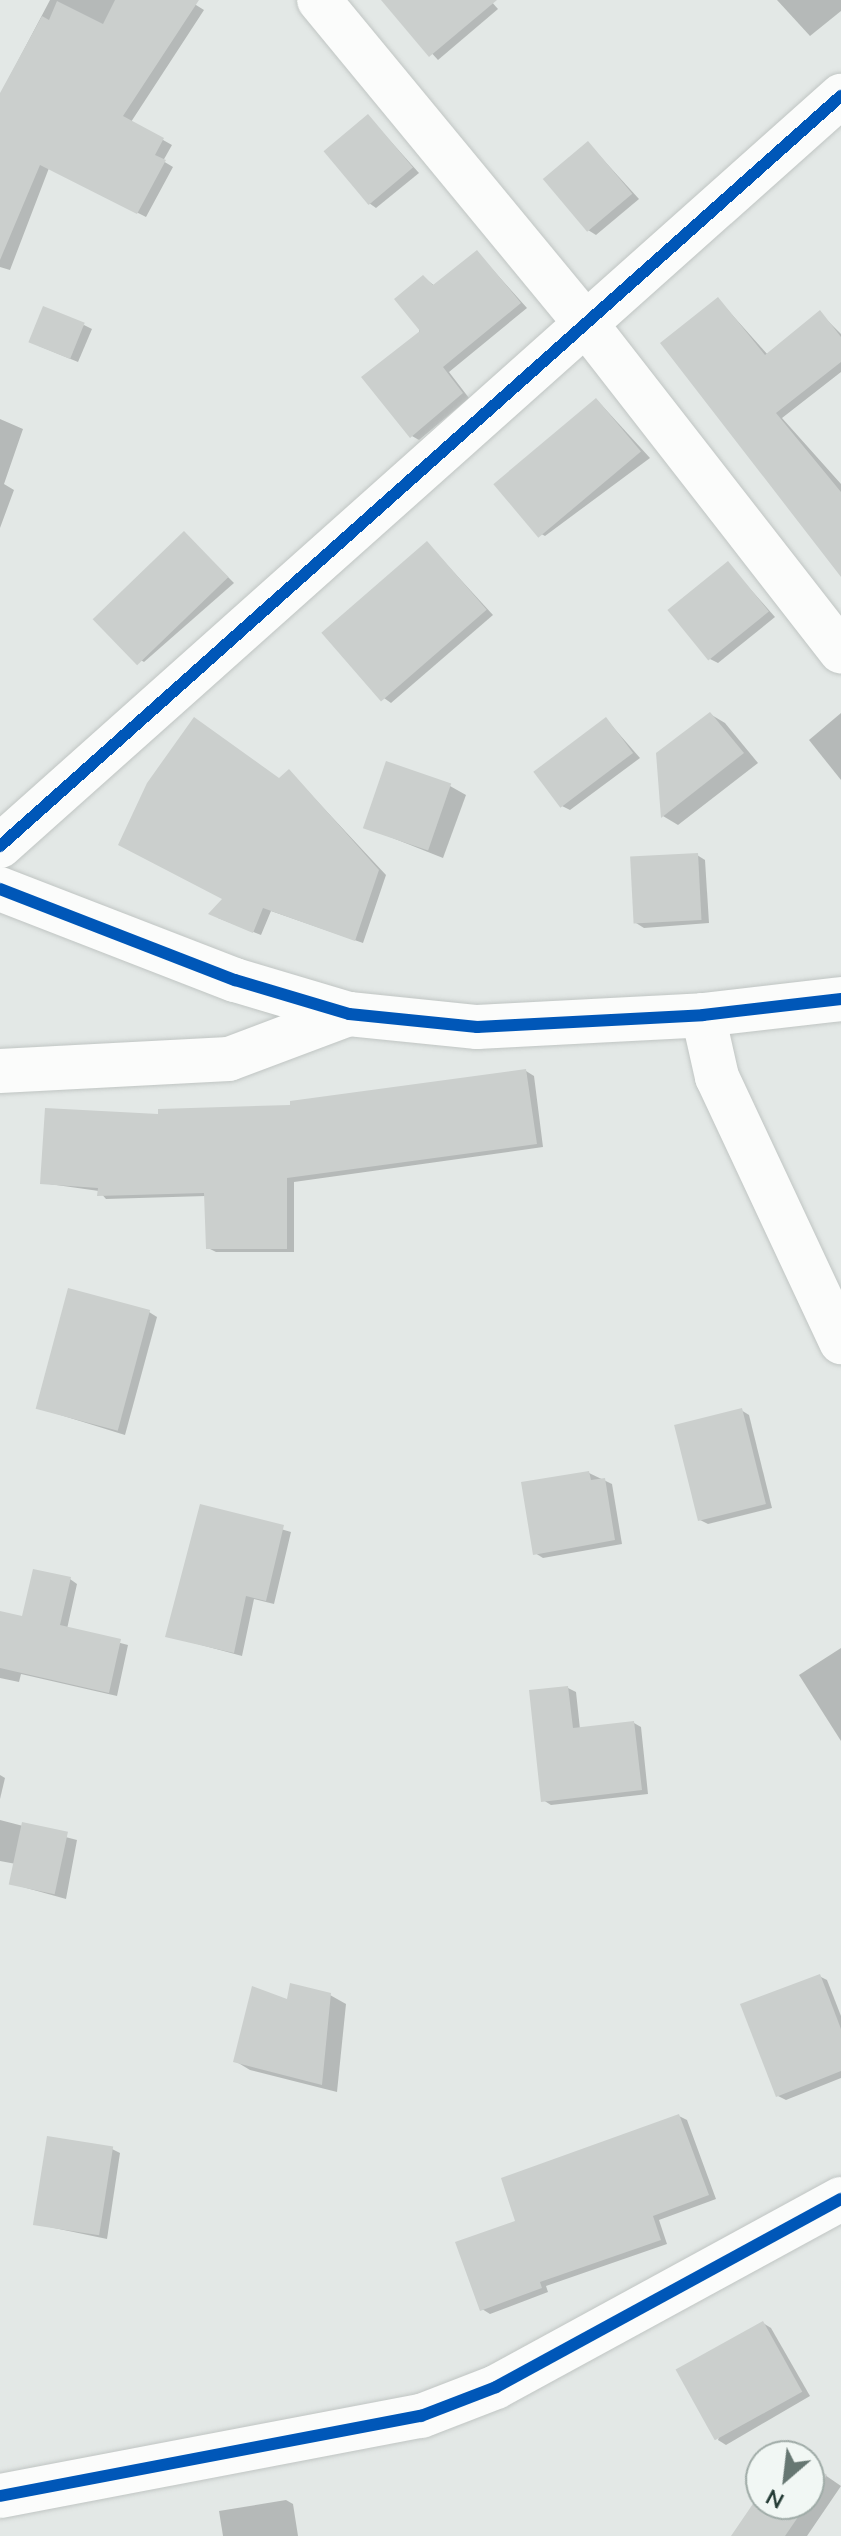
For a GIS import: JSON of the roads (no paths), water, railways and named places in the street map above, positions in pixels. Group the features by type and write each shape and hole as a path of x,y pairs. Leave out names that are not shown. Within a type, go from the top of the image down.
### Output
{"street":[{"path":"319,0 586,324 841,652"},
{"path":"0,846 841,96"},
{"path":"0,889 235,980 349,1014 477,1027 703,1015 841,999"},
{"path":"0,1071 229,1059 349,1014"},
{"path":"703,1015 717,1077 841,1342"},
{"path":"0,2496 421,2416 496,2387 841,2199"}]}
